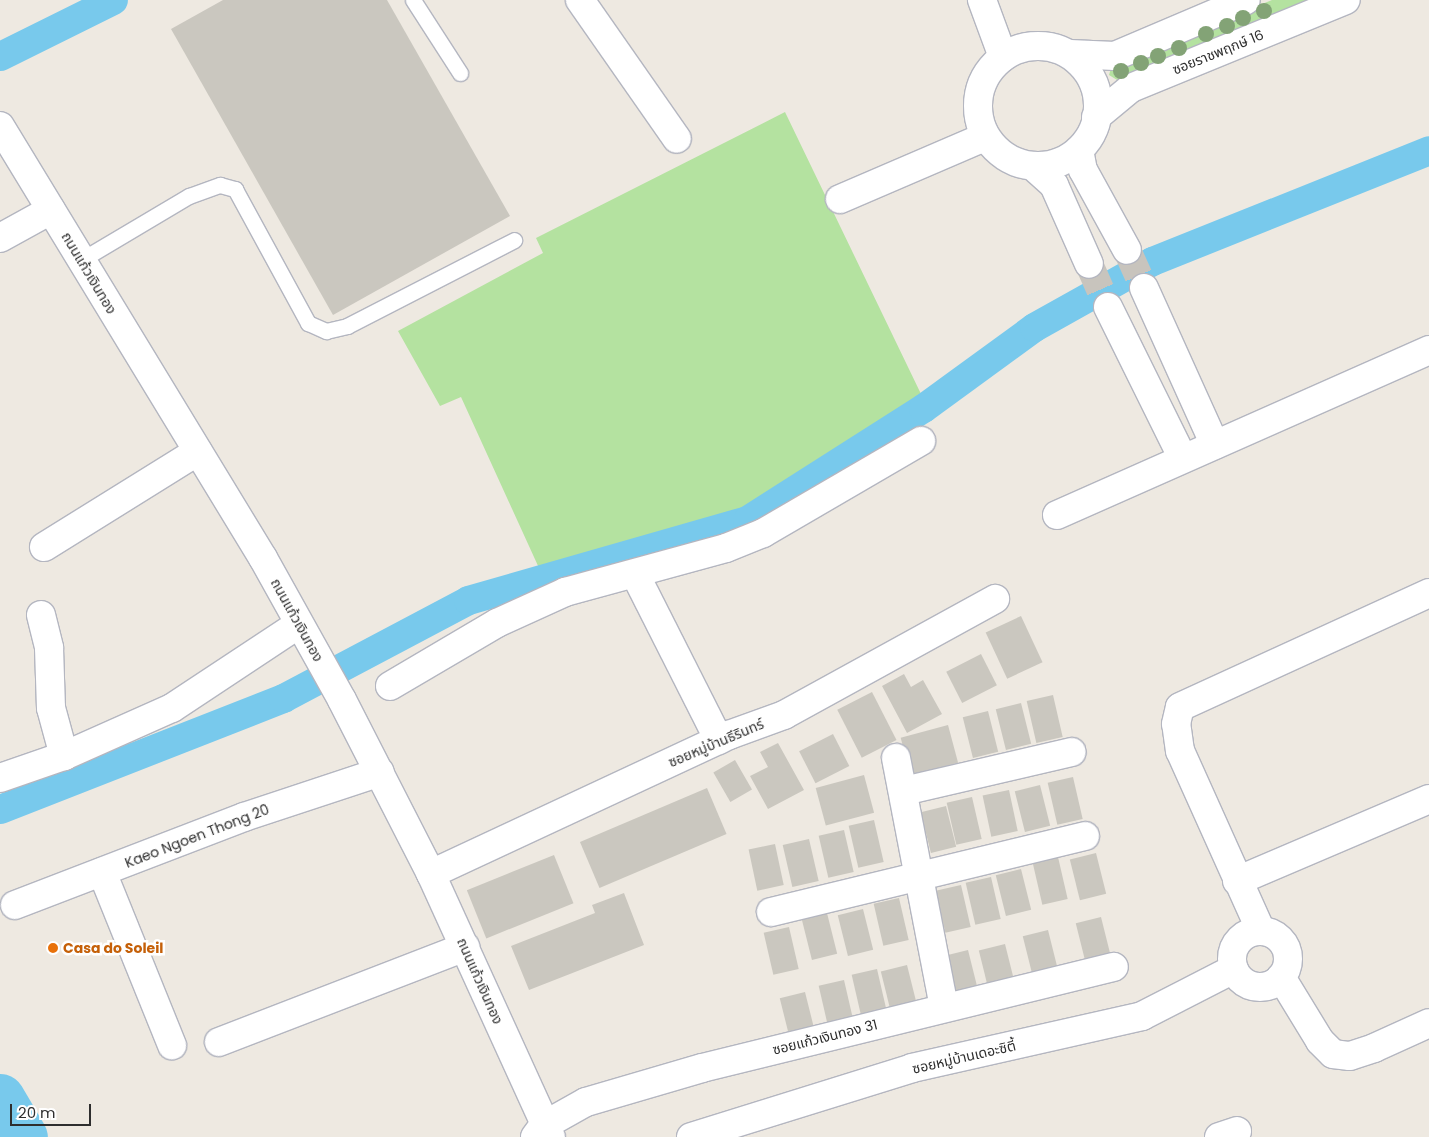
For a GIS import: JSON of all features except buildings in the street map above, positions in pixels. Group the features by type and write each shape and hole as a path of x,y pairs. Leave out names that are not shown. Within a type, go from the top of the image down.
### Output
{"street":[{"path":"580,0 677,139"},
{"path":"982,0 1003,57"},
{"path":"1089,264 1054,184 1034,167 1006,157 985,137 977,99 983,80 1003,57 1031,46 1070,54 1115,56 1246,0"},
{"name":"ซอยราชพฤกษ์ 16","path":"1079,150 1096,117 1131,88 1346,0"},
{"name":"ซอยราชพฤกษ์ 16","path":"1070,54 1095,86 1096,117"},
{"name":"ถนนแก้วเงินทอง","path":"0,126 198,451 342,700 431,874 465,947 543,1133"},
{"path":"840,199 985,137"},
{"path":"1034,167 1054,164 1079,150 1083,170 1128,250"},
{"path":"0,238 51,210"},
{"path":"1144,288 1215,445"},
{"path":"1108,307 1183,460"},
{"path":"1056,515 1429,350"},
{"path":"390,686 497,623 565,592 635,574 763,533 921,441"},
{"path":"44,547 198,451"},
{"path":"635,574 719,740"},
{"path":"1261,931 1238,942 1234,969 1256,987 1281,977 1288,961 1284,944 1261,931 1237,882 1180,751 1176,724 1180,707 1429,593"},
{"name":"ซอยหมู่บ้านธีรินทร์","path":"431,874 719,740 784,715 995,599"},
{"path":"41,615 51,666 51,708 64,756"},
{"path":"0,778 64,756 172,708 305,635"},
{"path":"904,790 1072,752"},
{"path":"896,758 904,790 918,877 944,1007"},
{"name":"Kaeo Ngoen Thong 20","path":"15,905 380,772"},
{"path":"1237,882 1429,799"},
{"path":"772,912 1085,836"},
{"path":"102,872 172,1045"},
{"path":"219,1042 465,947"},
{"name":"ซอยแก้วเงินทอง 31","path":"543,1133 586,1102 944,1007 1114,967"},
{"name":"ซอยหมู่บ้านเดอะซิตี้","path":"691,1137 912,1068 1142,1016 1234,969"},
{"path":"1281,977 1320,1041 1333,1054 1350,1056 1374,1048 1429,1023"}],"lane":[{"path":"413,0 460,72"},
{"path":"81,260 190,196 220,185 235,189 308,322 326,331 347,326 514,240"}],"green space":[{"path":"1272,0 1321,0 1122,83 1109,75 1112,65"},
{"path":"785,112 921,394 744,510 539,568 461,397 440,406 398,331 543,253 536,238"}],"waterway":[{"path":"0,56 113,0"},
{"path":"0,809 283,698 468,600 747,520 923,408 1034,327 1152,261 1429,150"},
{"path":"0,1098 23,1137"}],"tunnel":[{"path":"1127,250 1144,288"},
{"path":"1089,264 1108,307"}],"place":[{"name":"Casa do Soleil","path":"53,948"}]}
